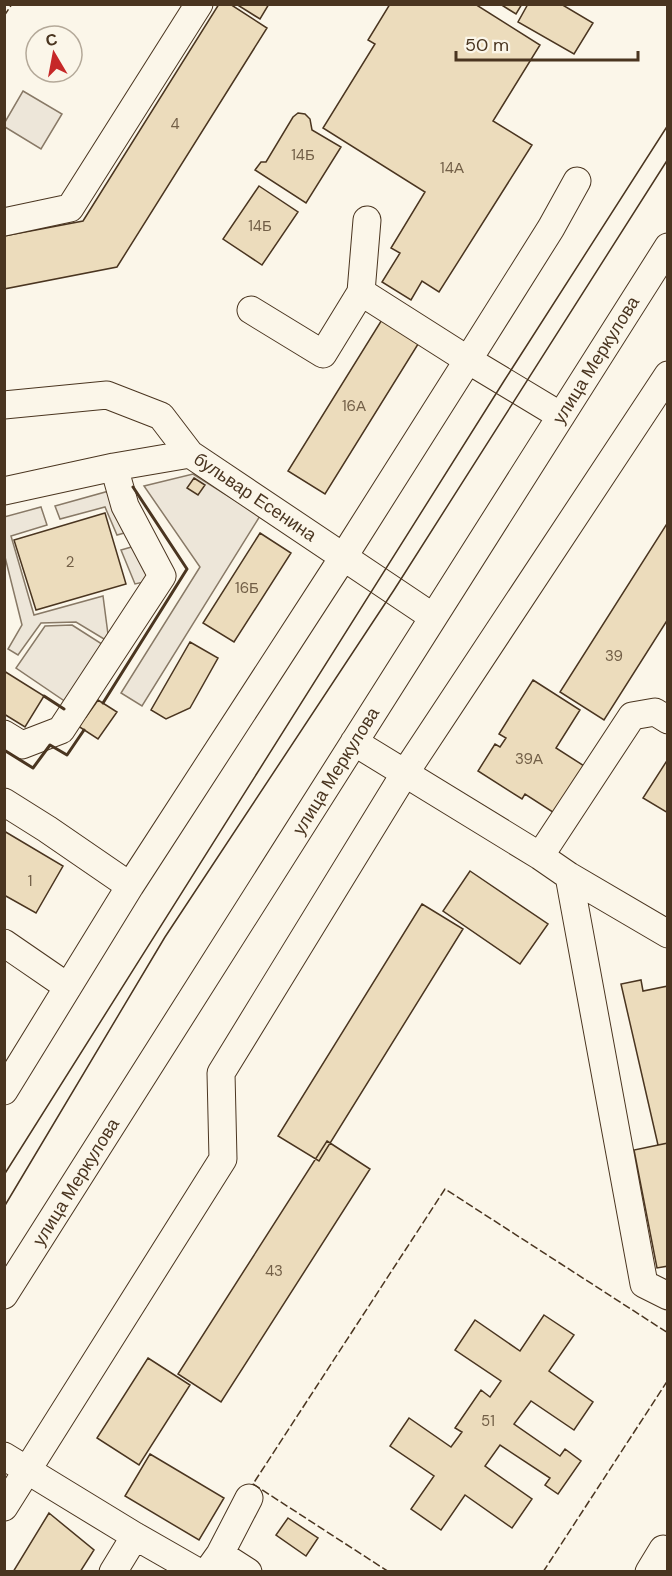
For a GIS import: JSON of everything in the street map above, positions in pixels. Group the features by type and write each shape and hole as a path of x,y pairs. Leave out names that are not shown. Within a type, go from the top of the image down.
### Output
{"street":[{"path":"4,222 70,208 199,4"},
{"path":"4,1091 130,886 468,360 551,228 577,181"},
{"path":"251,310 323,354 361,292 367,220"},
{"name":"улица Меркулова","path":"4,1295 668,247"},
{"path":"361,292 561,416"},
{"path":"4,1507 223,1159 221,1073 405,773 668,375"},
{"name":"бульвар Есенина","path":"4,405 107,395 161,416 190,454 433,617"},
{"path":"4,491 114,466 190,454"},
{"path":"4,734 22,745 61,730 162,576 125,506 114,466"},
{"path":"540,856 632,716 655,712 668,720"},
{"path":"354,742 569,876 668,934"},
{"path":"4,802 130,886"},
{"path":"569,876 644,1284 668,1296"},
{"path":"4,943 69,987"},
{"path":"4,1455 198,1572"},
{"path":"248,1572 214,1563 249,1498"},
{"path":"113,1572 135,1536"},
{"path":"649,1572 663,1549"}],"shaded area":[{"path":"23,91 62,114 41,149 5,127 5,122"},
{"path":"193,474 260,516 142,706 121,693 200,567 144,486"},
{"path":"109,491 128,532 117,535 105,507 60,519 55,506"},
{"path":"41,507 47,525 11,536 34,615 103,596 109,642 76,622 41,623 18,655 8,649 22,625 5,557 4,517"},
{"path":"135,546 153,580 135,584 121,550"},
{"path":"72,625 105,646 66,702 16,668 45,626"}],"building":[{"path":"219,4 230,4 267,28 117,267 4,289 4,236 83,221"},
{"path":"236,4 269,4 260,19"},
{"path":"390,4 475,4 540,45 493,121 532,145 439,292 422,281 411,300 382,282 400,253 391,248 425,192 323,128 375,44 368,40"},
{"path":"500,4 522,4 516,14"},
{"path":"528,4 561,4 593,23 574,54 518,22"},
{"path":"298,113 305,114 310,119 312,130 341,147 306,203 255,170 261,162 266,162 293,117"},
{"path":"259,186 298,212 262,265 223,239"},
{"path":"383,318 420,341 325,494 288,471"},
{"path":"194,478 205,485 198,495 187,488"},
{"path":"105,513 126,584 36,610 14,540"},
{"path":"668,522 668,619 604,720 560,692"},
{"path":"260,533 291,553 234,642 203,623"},
{"path":"190,642 218,658 190,708 166,719 151,710"},
{"path":"4,671 44,696 25,727 4,714"},
{"path":"533,680 580,710 556,748 592,771 562,818 525,794 522,799 478,771 495,744 500,747 506,738 499,734"},
{"path":"98,700 117,712 98,739 75,724 82,714 86,717"},
{"path":"668,759 668,813 643,798"},
{"path":"4,831 63,866 36,913 4,895"},
{"path":"470,871 548,924 520,964 443,911"},
{"path":"422,904 463,929 319,1161 278,1136"},
{"path":"641,980 643,991 668,986 668,1143 658,1145 621,984"},
{"path":"327,1141 370,1169 221,1402 178,1374"},
{"path":"668,1143 668,1266 657,1268 634,1150"},
{"path":"544,1315 574,1335 549,1371 593,1402 574,1430 531,1401 514,1424 560,1456 565,1449 581,1461 558,1494 545,1485 550,1478 500,1445 485,1466 532,1499 512,1528 465,1495 441,1530 411,1509 434,1476 390,1446 409,1418 451,1447 462,1432 455,1428 481,1390 490,1397 501,1381 455,1350 475,1320 520,1351"},
{"path":"148,1358 190,1385 139,1465 97,1438"},
{"path":"150,1454 224,1498 199,1540 125,1496"},
{"path":"49,1513 94,1550 80,1572 13,1572"},
{"path":"288,1518 318,1538 306,1556 276,1535"}],"tram line":[{"path":"4,1175 668,125"},
{"path":"4,1207 165,937 394,590 668,159"}],"fence":[{"path":"4,16 12,4"},
{"path":"389,1572 253,1484 445,1189 668,1333"},
{"path":"543,1572 668,1380"}],"wall":[{"path":"103,703 187,569 133,487"},
{"path":"44,696 64,709"},
{"path":"4,750 33,768 50,745 67,755 84,730"}]}
